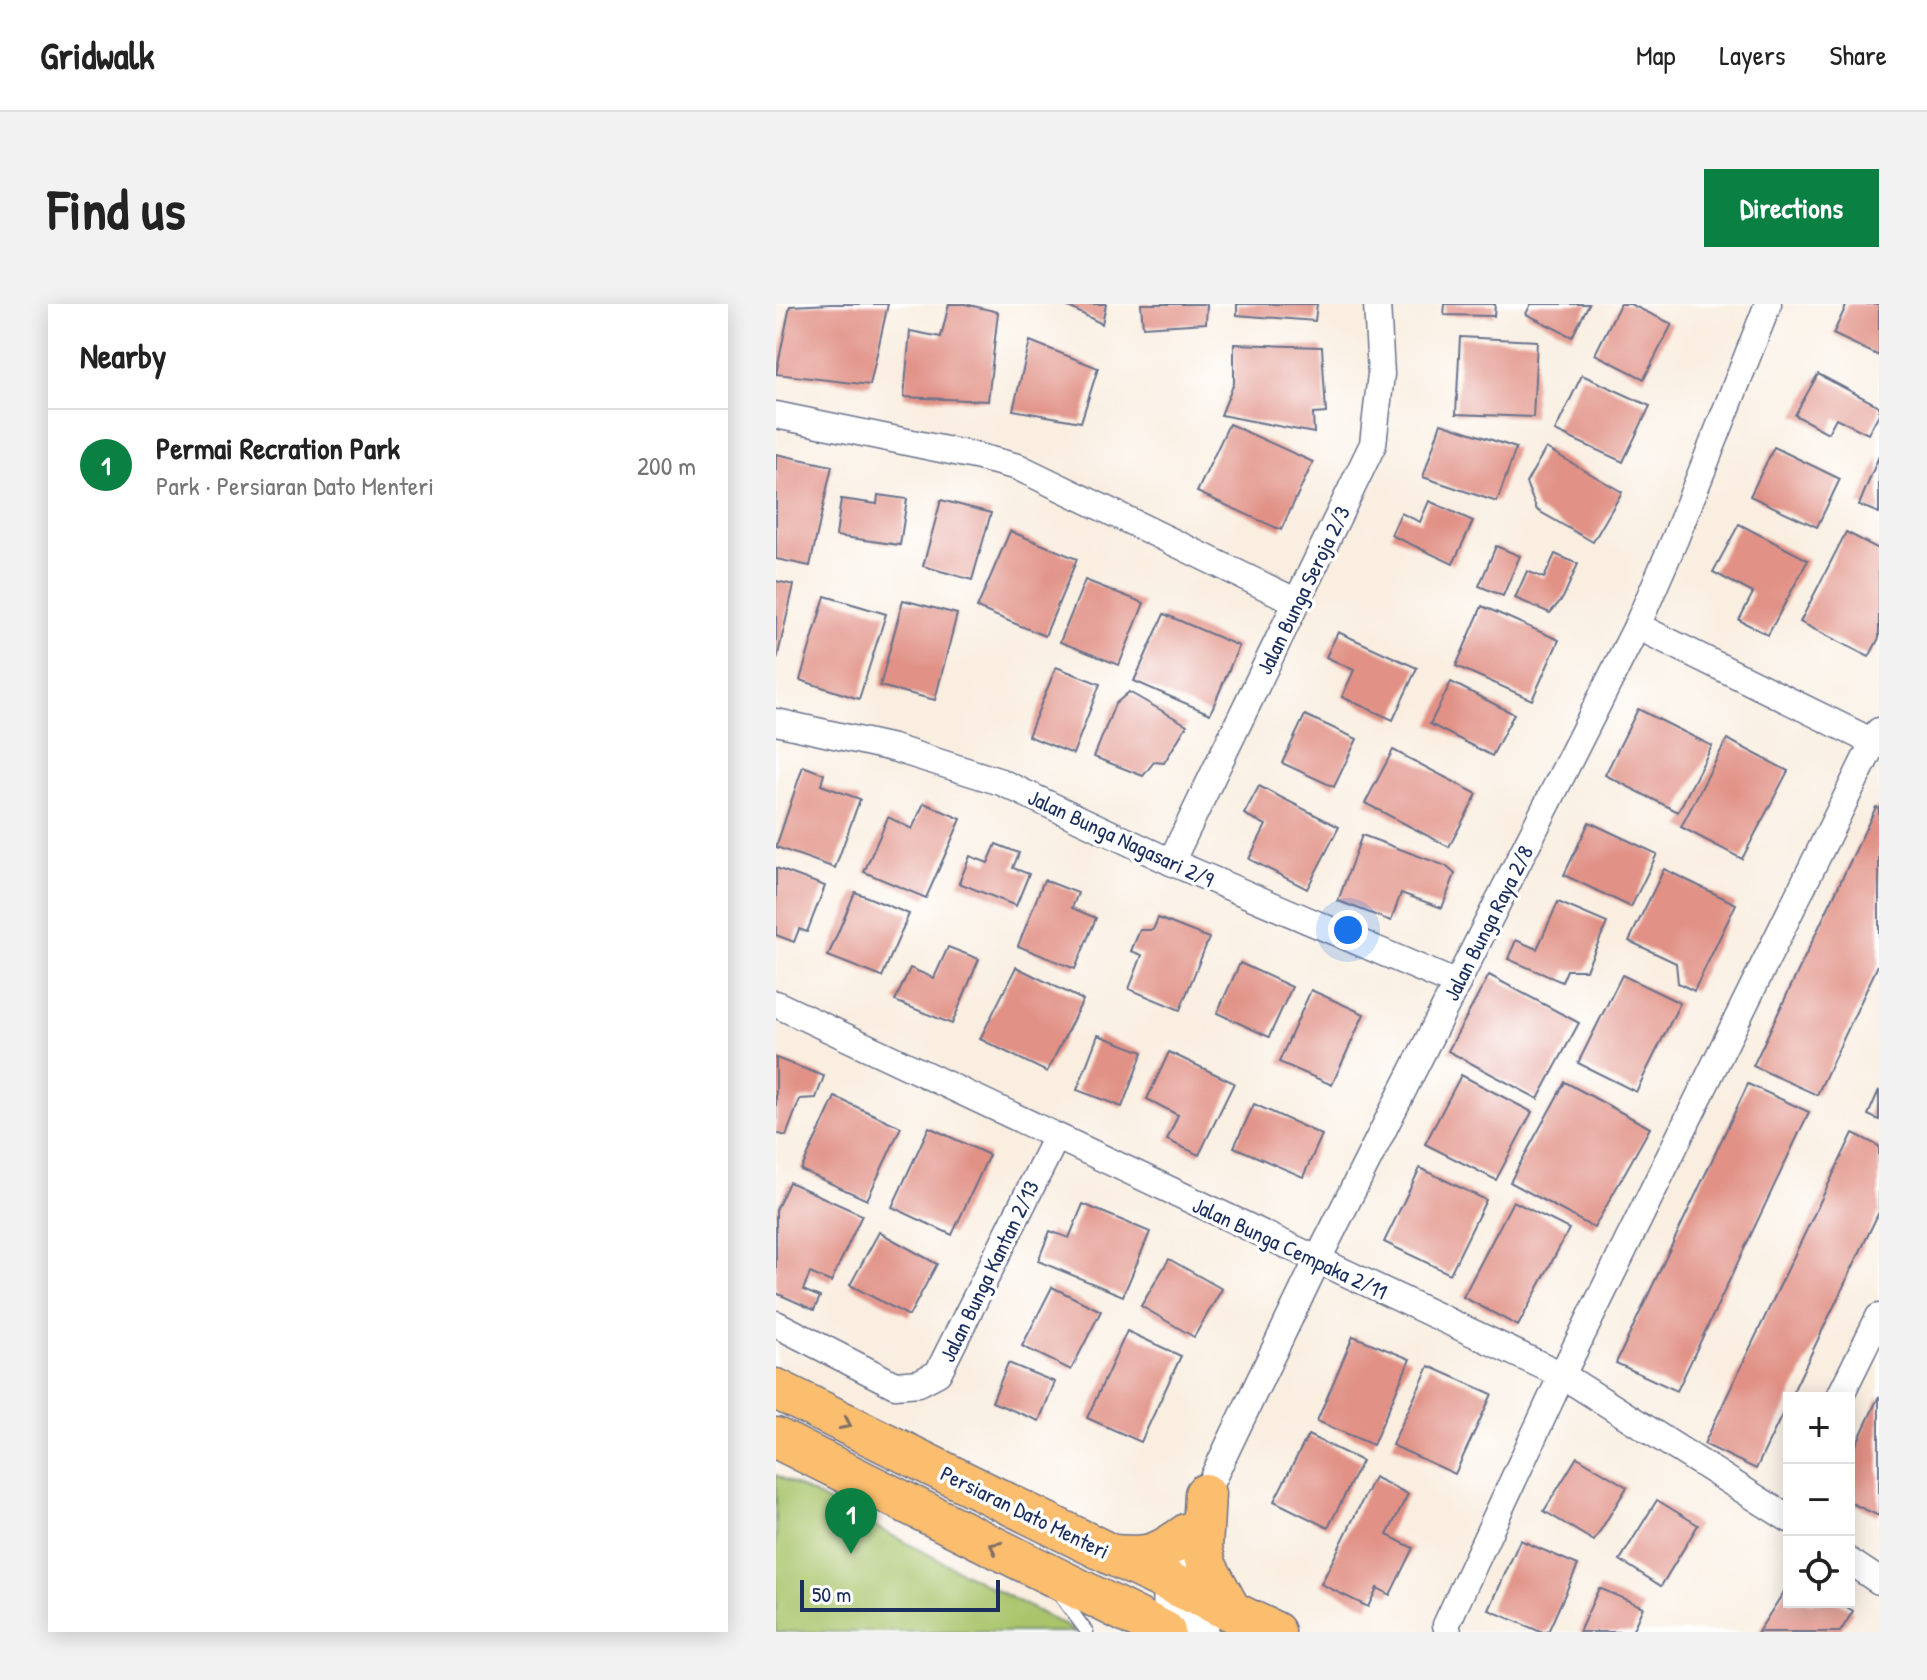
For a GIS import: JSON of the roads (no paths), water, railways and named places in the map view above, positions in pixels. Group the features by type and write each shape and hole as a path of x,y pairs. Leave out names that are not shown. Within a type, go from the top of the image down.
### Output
{"main road":[{"name":"Persiaran Dato Menteri","path":"776,1389 1170,1582 1218,1620 1275,1632"},
{"name":"Persiaran Dato Menteri","path":"776,1438 1165,1632"},
{"path":"1205,1494 1202,1549 1218,1620"},
{"path":"1112,1555 1144,1558 1167,1548 1188,1533"}],"street":[{"name":"Jalan Bunga Seroja 2/3","path":"1171,862 1373,444 1381,374 1377,304"},
{"name":"Jalan Bunga Raya 2/8","path":"1170,1582 1205,1494 1317,1261 1637,626 1768,304"},
{"path":"776,415 1018,467 1297,602"},
{"path":"1448,1632 1446,1625 1562,1375 1877,739 1637,626"},
{"name":"Jalan Bunga Nagasari 2/9","path":"776,722 893,748 1001,782 1171,862 1457,984"},
{"name":"Jalan Bunga Cempaka 2/11","path":"776,1004 1562,1375 1783,1508"},
{"name":"Jalan Bunga Kantan 2/13","path":"776,1324 895,1385 919,1383 938,1373 1056,1137"},
{"path":"1842,1392 1879,1317"},
{"path":"1855,1565 1879,1581"}],"lane":[{"path":"1040,1569 1087,1632"}],"place":[{"name":"Permai Recration Park","path":"851,1554"}]}
